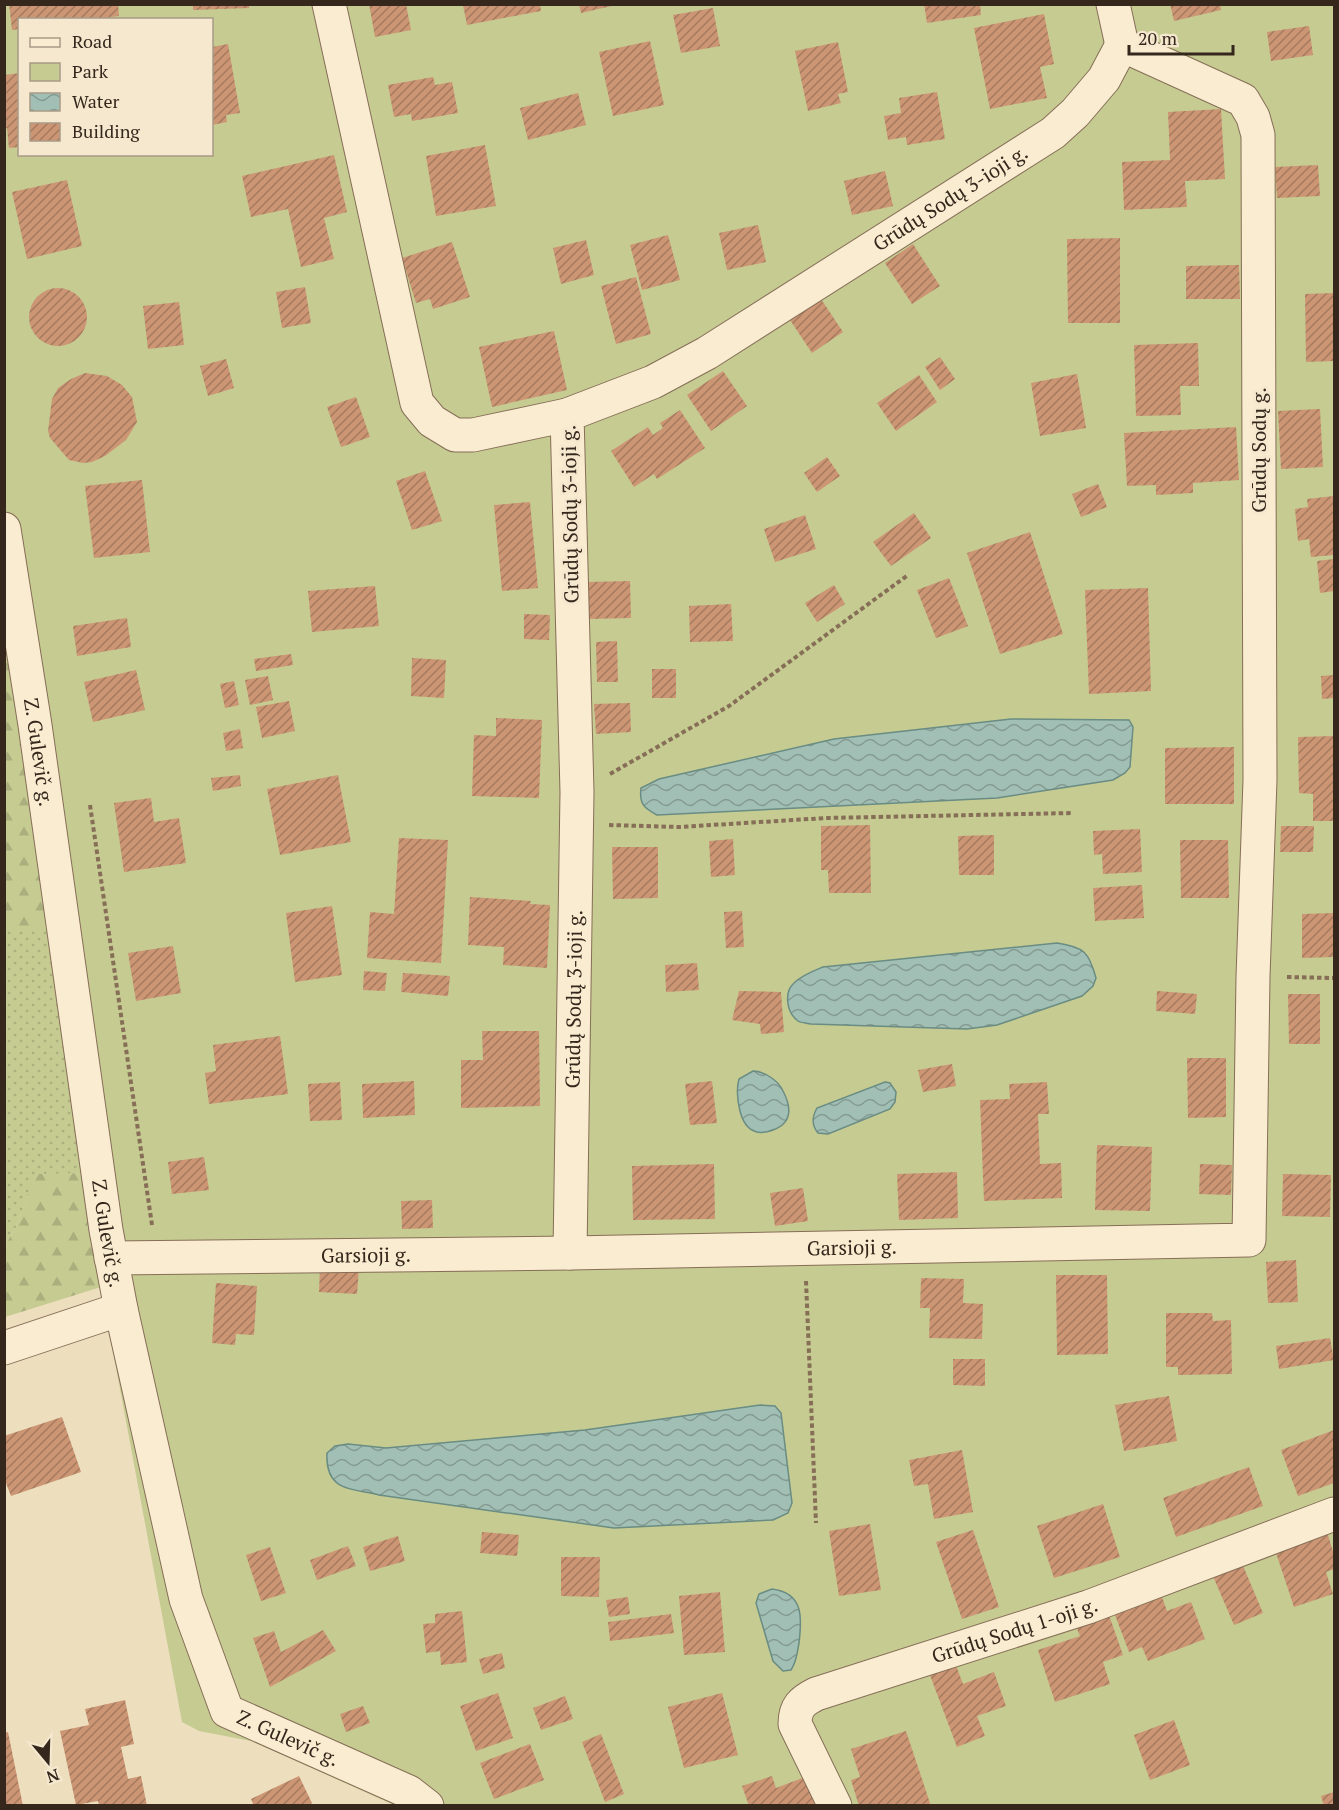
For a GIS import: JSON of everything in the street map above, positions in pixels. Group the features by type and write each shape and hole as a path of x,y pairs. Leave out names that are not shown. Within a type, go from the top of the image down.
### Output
{"street":[{"path":"329,4 417,403 432,421 455,435 473,435 567,415"},
{"path":"1113,4 1122,45"},
{"name":"Grūdų Sodų 3-ioji g.","path":"570,1253 578,792 567,415 653,382 707,354 1053,133 1075,113 1104,79 1122,45"},
{"name":"Grūdų Sodų g.","path":"1122,45 1243,100 1253,117 1258,135 1260,780 1253,977"},
{"name":"Z. Gulevič g.","path":"4,529 35,725 111,1258 186,1599 227,1711 409,1791 427,1806"},
{"name":"Garsioji g.","path":"111,1258 570,1253 1249,1240 1253,977"},
{"path":"4,1348 121,1309"},
{"name":"Grūdų Sodų 1-oji g.","path":"835,1806 795,1724 798,1706 810,1697 1088,1607 1335,1514"}],"path":[{"path":"578,792 729,706 908,575"},
{"path":"90,805 157,1257"},
{"path":"577,824 680,827 826,818 1073,813"},
{"path":"1253,977 1335,978"},
{"path":"804,1249 816,1523"}],"green space":[{"path":"4,5 1334,5 1334,1805 394,1805 251,1741 199,1731 182,1722 101,1287 5,611"},
{"path":"5,611 50,930 5,930"},
{"path":"5,930 50,930 84,1173 36,1175 16,1227 5,1245"},
{"path":"84,1173 101,1287 5,1317 5,1245 16,1227 36,1174"}],"water":[{"path":"1011,719 1129,720 1133,727 1130,767 1113,780 997,798 657,815 646,808 641,798 641,788 659,779 834,739"},
{"path":"1057,943 1074,946 1084,952 1091,962 1096,978 1093,986 1082,996 997,1025 967,1029 811,1024 798,1021 789,1007 789,991 794,983 804,975 823,967"},
{"path":"753,1071 775,1080 781,1087 788,1104 786,1121 770,1131 759,1132 750,1129 744,1122 740,1111 737,1095 739,1079"},
{"path":"885,1082 890,1083 896,1092 895,1102 890,1109 828,1134 818,1133 813,1121 817,1108"},
{"path":"760,1405 775,1406 781,1413 792,1503 788,1513 773,1520 614,1528 358,1491 341,1486 335,1481 327,1465 327,1453 335,1446 348,1444 386,1448 585,1430"},
{"path":"772,1589 790,1596 799,1608 801,1625 799,1643 796,1660 791,1670 783,1671 773,1661 756,1603 759,1594"}],"building":[{"path":"9,4 118,4 119,16 18,18 18,29 12,30"},
{"path":"193,4 249,4 249,8 193,10"},
{"path":"369,4 406,4 411,30 375,37"},
{"path":"579,4 616,4 616,5 581,13"},
{"path":"924,4 980,4 981,15 927,23"},
{"path":"1170,4 1220,4 1221,10 1174,21"},
{"path":"463,5 540,5 541,11 467,25"},
{"path":"713,8 720,46 681,53 673,15"},
{"path":"1044,14 1054,64 1040,67 1047,98 990,109 974,28"},
{"path":"1309,26 1313,55 1271,61 1267,32"},
{"path":"650,41 664,105 613,116 599,52"},
{"path":"838,42 848,92 838,94 841,103 808,111 795,51"},
{"path":"228,44 240,113 226,115 227,122 213,125 213,47"},
{"path":"18,73 18,147 9,148 7,128 4,128 4,75"},
{"path":"433,77 435,85 452,82 458,113 412,121 411,114 394,117 388,85"},
{"path":"937,92 945,139 907,145 906,137 888,140 884,116 901,113 899,98"},
{"path":"578,93 586,125 528,140 520,108"},
{"path":"1221,109 1225,179 1185,181 1187,207 1124,210 1122,162 1170,160 1168,112"},
{"path":"485,145 496,206 436,216 426,156"},
{"path":"334,155 347,212 324,218 334,259 301,267 288,209 251,217 242,176"},
{"path":"1318,165 1320,196 1277,198 1275,167"},
{"path":"885,171 893,206 852,215 844,181"},
{"path":"67,180 82,246 27,259 12,192"},
{"path":"758,225 766,262 727,270 719,233"},
{"path":"668,235 680,280 642,290 630,245"},
{"path":"1120,238 1120,323 1068,323 1067,239"},
{"path":"586,240 594,275 561,284 553,248"},
{"path":"452,242 470,297 433,309 430,299 416,303 402,258"},
{"path":"913,244 940,286 912,304 885,263"},
{"path":"1239,265 1240,299 1186,299 1186,266"},
{"path":"636,277 651,334 616,344 601,286"},
{"path":"305,287 311,323 282,328 276,292"},
{"path":"52,288 64,288 79,296 87,311 87,323 79,338 64,346 52,346 37,338 29,323 29,311 37,296"},
{"path":"1334,293 1334,361 1306,362 1305,294"},
{"path":"821,299 843,332 812,353 790,320"},
{"path":"179,302 184,345 148,349 143,306"},
{"path":"554,331 567,390 492,407 479,347"},
{"path":"1198,343 1199,386 1180,386 1181,415 1136,416 1134,345"},
{"path":"940,357 955,379 940,390 925,367"},
{"path":"226,359 234,388 208,396 200,366"},
{"path":"723,371 747,406 711,431 687,395"},
{"path":"85,373 107,376 122,385 132,397 137,422 126,440 105,456 83,463 69,460 50,438 48,431 52,399 58,388"},
{"path":"1077,374 1086,428 1040,436 1031,383"},
{"path":"919,375 937,402 896,431 877,403"},
{"path":"356,397 370,437 341,447 327,407"},
{"path":"1320,409 1323,467 1281,469 1278,411"},
{"path":"680,410 705,448 657,479 654,474 634,487 611,451 648,427 653,435 663,428 660,423"},
{"path":"1236,427 1239,480 1193,483 1193,493 1156,495 1156,485 1127,486 1124,433"},
{"path":"827,457 840,476 817,492 804,473"},
{"path":"425,471 442,521 412,530 396,481"},
{"path":"142,480 150,552 94,558 85,486"},
{"path":"1098,484 1107,507 1081,517 1072,494"},
{"path":"1334,496 1334,555 1311,557 1309,539 1298,541 1295,509 1308,507 1307,499"},
{"path":"530,502 538,588 502,591 494,505"},
{"path":"914,513 931,538 891,566 873,542"},
{"path":"805,515 816,549 775,562 764,529"},
{"path":"1030,532 1063,634 1000,654 967,553"},
{"path":"1334,559 1334,591 1320,593 1317,561"},
{"path":"949,578 968,626 936,638 917,590"},
{"path":"630,581 631,618 589,619 588,582"},
{"path":"834,585 845,604 817,622 805,603"},
{"path":"375,586 379,626 312,632 308,591"},
{"path":"1148,588 1151,691 1089,694 1085,590"},
{"path":"731,604 733,641 690,642 689,606"},
{"path":"524,614 550,615 549,640 524,639"},
{"path":"127,618 131,647 77,656 73,626"},
{"path":"617,641 618,682 597,682 596,642"},
{"path":"291,654 293,665 256,671 254,659"},
{"path":"412,658 446,660 444,698 411,696"},
{"path":"652,669 676,669 676,698 652,698"},
{"path":"136,670 145,710 93,722 84,682"},
{"path":"1334,675 1334,698 1322,699 1321,676"},
{"path":"268,676 273,700 250,705 245,680"},
{"path":"234,681 239,705 225,708 220,684"},
{"path":"289,701 295,731 262,738 256,707"},
{"path":"630,703 631,732 596,734 594,704"},
{"path":"496,718 542,720 539,798 472,796 474,735 496,736"},
{"path":"240,729 243,748 226,751 223,733"},
{"path":"1334,736 1334,821 1313,821 1313,794 1299,793 1298,737"},
{"path":"1234,747 1234,804 1165,804 1165,748"},
{"path":"240,775 241,786 213,791 211,778"},
{"path":"338,775 351,842 280,855 267,789"},
{"path":"151,798 154,822 179,818 186,863 124,872 114,803"},
{"path":"870,825 871,893 829,893 828,870 821,870 821,826"},
{"path":"1281,826 1314,826 1313,852 1280,852"},
{"path":"1140,829 1142,872 1103,874 1102,854 1094,855 1093,831"},
{"path":"994,835 994,875 959,875 958,836"},
{"path":"399,838 448,840 441,963 367,958 370,912 394,914"},
{"path":"733,839 735,875 711,877 709,841"},
{"path":"1180,840 1228,840 1229,898 1181,898"},
{"path":"612,847 658,847 658,898 613,899"},
{"path":"1142,885 1144,918 1095,921 1093,888"},
{"path":"470,897 531,901 530,904 550,905 547,968 503,965 504,947 468,945"},
{"path":"332,906 342,975 295,982 286,913"},
{"path":"742,911 744,947 726,948 724,912"},
{"path":"1334,913 1334,957 1302,958 1302,914"},
{"path":"173,946 181,993 136,1001 128,953"},
{"path":"697,963 699,990 666,992 665,965"},
{"path":"364,971 387,973 385,991 363,990"},
{"path":"403,973 450,976 448,996 401,992"},
{"path":"739,991 781,992 784,1032 761,1034 760,1024 732,1020"},
{"path":"1157,991 1197,994 1195,1014 1156,1011"},
{"path":"1288,994 1320,994 1320,1044 1289,1044"},
{"path":"482,1031 539,1031 540,1106 461,1108 461,1060 483,1060"},
{"path":"280,1036 288,1094 209,1104 205,1073 216,1071 213,1045"},
{"path":"1187,1058 1226,1058 1226,1117 1188,1118"},
{"path":"952,1064 956,1086 923,1092 918,1070"},
{"path":"414,1081 415,1115 363,1118 362,1084"},
{"path":"712,1081 717,1123 690,1125 685,1084"},
{"path":"340,1082 342,1120 310,1121 308,1084"},
{"path":"1047,1082 1049,1114 1038,1114 1040,1164 1061,1163 1062,1198 984,1201 980,1100 1010,1099 1009,1084"},
{"path":"1097,1145 1152,1147 1150,1211 1095,1210"},
{"path":"204,1157 209,1190 172,1194 168,1162"},
{"path":"714,1164 715,1219 633,1220 632,1166"},
{"path":"1200,1164 1232,1165 1231,1195 1199,1194"},
{"path":"957,1172 958,1218 899,1220 897,1174"},
{"path":"1283,1174 1331,1175 1330,1217 1282,1216"},
{"path":"803,1188 808,1221 775,1226 770,1193"},
{"path":"432,1200 433,1228 402,1229 401,1201"},
{"path":"1296,1260 1298,1302 1268,1303 1266,1262"},
{"path":"320,1266 359,1268 357,1294 319,1292"},
{"path":"1056,1275 1107,1275 1108,1354 1057,1355"},
{"path":"921,1278 964,1279 963,1303 983,1304 982,1339 929,1338 930,1308 920,1308"},
{"path":"216,1283 257,1286 254,1335 236,1334 235,1345 212,1343"},
{"path":"1166,1313 1212,1313 1213,1321 1231,1320 1232,1374 1178,1375 1178,1367 1166,1367"},
{"path":"1330,1338 1334,1360 1279,1369 1276,1346"},
{"path":"953,1359 985,1359 985,1386 953,1385"},
{"path":"1169,1396 1177,1441 1124,1451 1115,1405"},
{"path":"62,1417 81,1472 11,1496 4,1478 4,1436"},
{"path":"1334,1430 1334,1483 1298,1496 1281,1450"},
{"path":"962,1450 973,1512 934,1519 928,1484 914,1486 909,1460"},
{"path":"1249,1467 1263,1506 1176,1537 1163,1498"},
{"path":"1103,1504 1120,1557 1054,1578 1037,1526"},
{"path":"870,1524 881,1590 839,1596 829,1531"},
{"path":"973,1530 999,1607 962,1619 936,1542"},
{"path":"482,1532 519,1535 517,1556 480,1553"},
{"path":"1327,1532 1334,1555 1334,1569 1326,1572 1333,1594 1294,1607 1275,1550"},
{"path":"398,1536 405,1561 370,1571 363,1547"},
{"path":"348,1546 356,1566 317,1580 310,1560"},
{"path":"270,1547 286,1593 261,1601 246,1555"},
{"path":"561,1557 600,1557 599,1597 561,1596"},
{"path":"1241,1561 1263,1613 1234,1625 1212,1574"},
{"path":"720,1592 725,1652 684,1655 679,1596"},
{"path":"628,1597 630,1614 609,1617 606,1600"},
{"path":"1162,1597 1167,1611 1191,1602 1205,1639 1148,1661 1142,1647 1129,1652 1115,1615"},
{"path":"462,1611 467,1662 441,1665 440,1651 426,1653 423,1624 435,1623 435,1614"},
{"path":"671,1614 674,1633 610,1641 608,1622"},
{"path":"1109,1615 1123,1655 1103,1662 1110,1684 1055,1702 1038,1650 1080,1636 1076,1626"},
{"path":"323,1630 336,1651 270,1687 253,1638 274,1631 281,1652"},
{"path":"502,1653 505,1668 483,1674 479,1659"},
{"path":"954,1660 963,1684 994,1672 1006,1706 977,1716 985,1736 957,1747 928,1670"},
{"path":"498,1693 513,1738 476,1751 460,1706"},
{"path":"722,1693 738,1755 684,1768 668,1707"},
{"path":"565,1696 573,1719 541,1730 533,1708"},
{"path":"125,1700 134,1744 121,1747 128,1779 141,1776 147,1806 99,1806 98,1801 76,1805 60,1731 89,1725 85,1709"},
{"path":"363,1706 370,1723 346,1732 340,1714"},
{"path":"1174,1720 1190,1765 1150,1780 1134,1735"},
{"path":"906,1731 931,1806 859,1806 851,1780 860,1777 851,1749"},
{"path":"8,1732 23,1806 4,1806 4,1733"},
{"path":"601,1734 624,1794 605,1802 582,1742"},
{"path":"530,1744 544,1780 494,1799 480,1763"},
{"path":"299,1776 312,1803 307,1806 254,1806 251,1799"},
{"path":"772,1776 776,1788 805,1777 815,1806 749,1806 742,1786"},
{"path":"1334,1792 1334,1806 1324,1806 1321,1796"}]}
